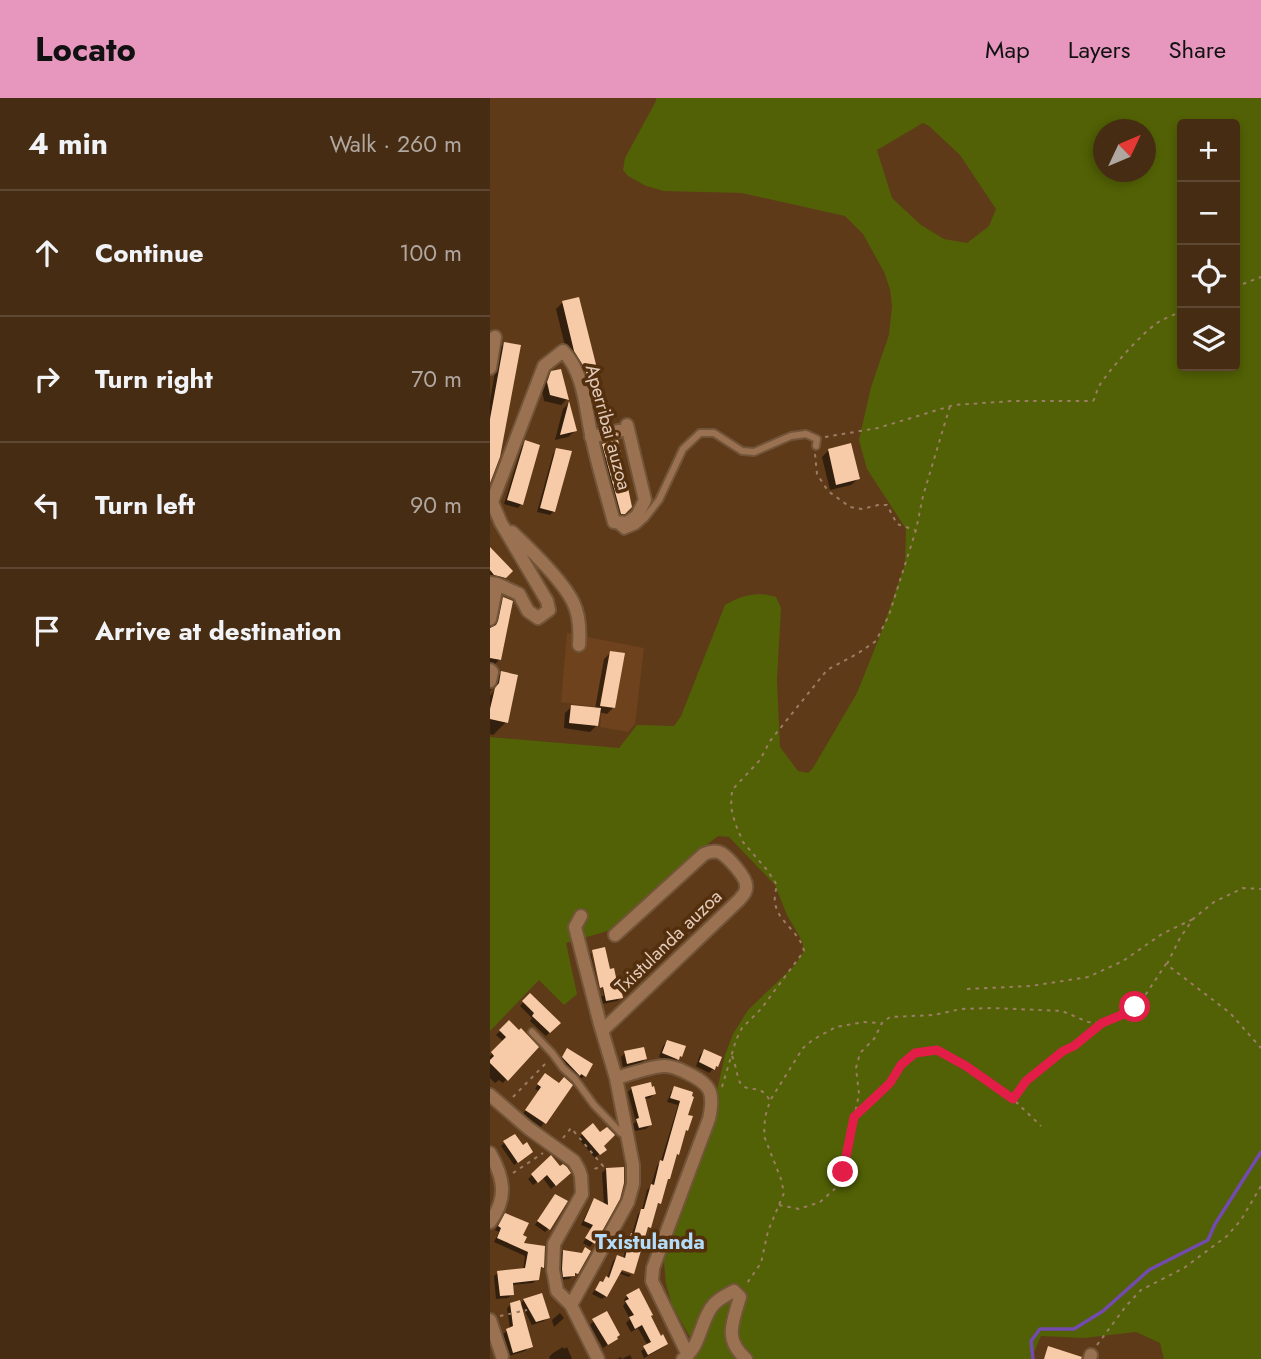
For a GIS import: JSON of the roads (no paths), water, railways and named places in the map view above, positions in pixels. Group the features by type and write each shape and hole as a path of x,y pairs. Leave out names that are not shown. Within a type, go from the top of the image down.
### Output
{"street":[{"path":"490,368 495,337"},
{"name":"Aperribai auzoa","path":"490,619 494,583 519,594 528,611 538,618 549,610 547,601 491,501 544,366 563,351 572,360 582,387 591,438 614,522 627,523 637,516 645,500 627,427 591,438"},
{"name":"Aperribai auzoa","path":"501,523 528,547 565,589 574,603 579,641"},
{"path":"490,670 490,681"},
{"name":"Txistulanda auzoa","path":"602,1031 739,900 746,892 745,878 721,853 704,854 615,935"},
{"name":"Txistulanda auzoa","path":"571,1305 628,1202 633,1184 633,1165 615,1078 575,927 581,916"},
{"path":"615,1078 663,1066 676,1068 702,1080 712,1098 709,1119 653,1268 653,1281 686,1357"},
{"path":"490,1095 528,1128 574,1161 579,1170 582,1194 554,1244 553,1270 557,1291 571,1305 598,1359"},
{"path":"490,1153 500,1176 503,1197 490,1223"},
{"path":"686,1357 701,1333 709,1311 717,1301 734,1291 740,1297 731,1328 733,1343 746,1359"},
{"path":"490,1319 502,1356"}],"lane":[{"path":"614,522 624,531 645,518 659,500 683,449 700,432 714,433 742,451 754,452 791,436 806,434 817,443"},
{"path":"532,1032 562,1068 575,1079 594,1105 621,1133 627,1135"}],"waterway":[{"path":"1033,1359 1031,1341 1040,1329 1074,1329 1103,1311 1149,1270 1208,1240 1215,1224 1261,1152"}],"district":[{"name":"Txistulanda","path":"650,1242"}]}
